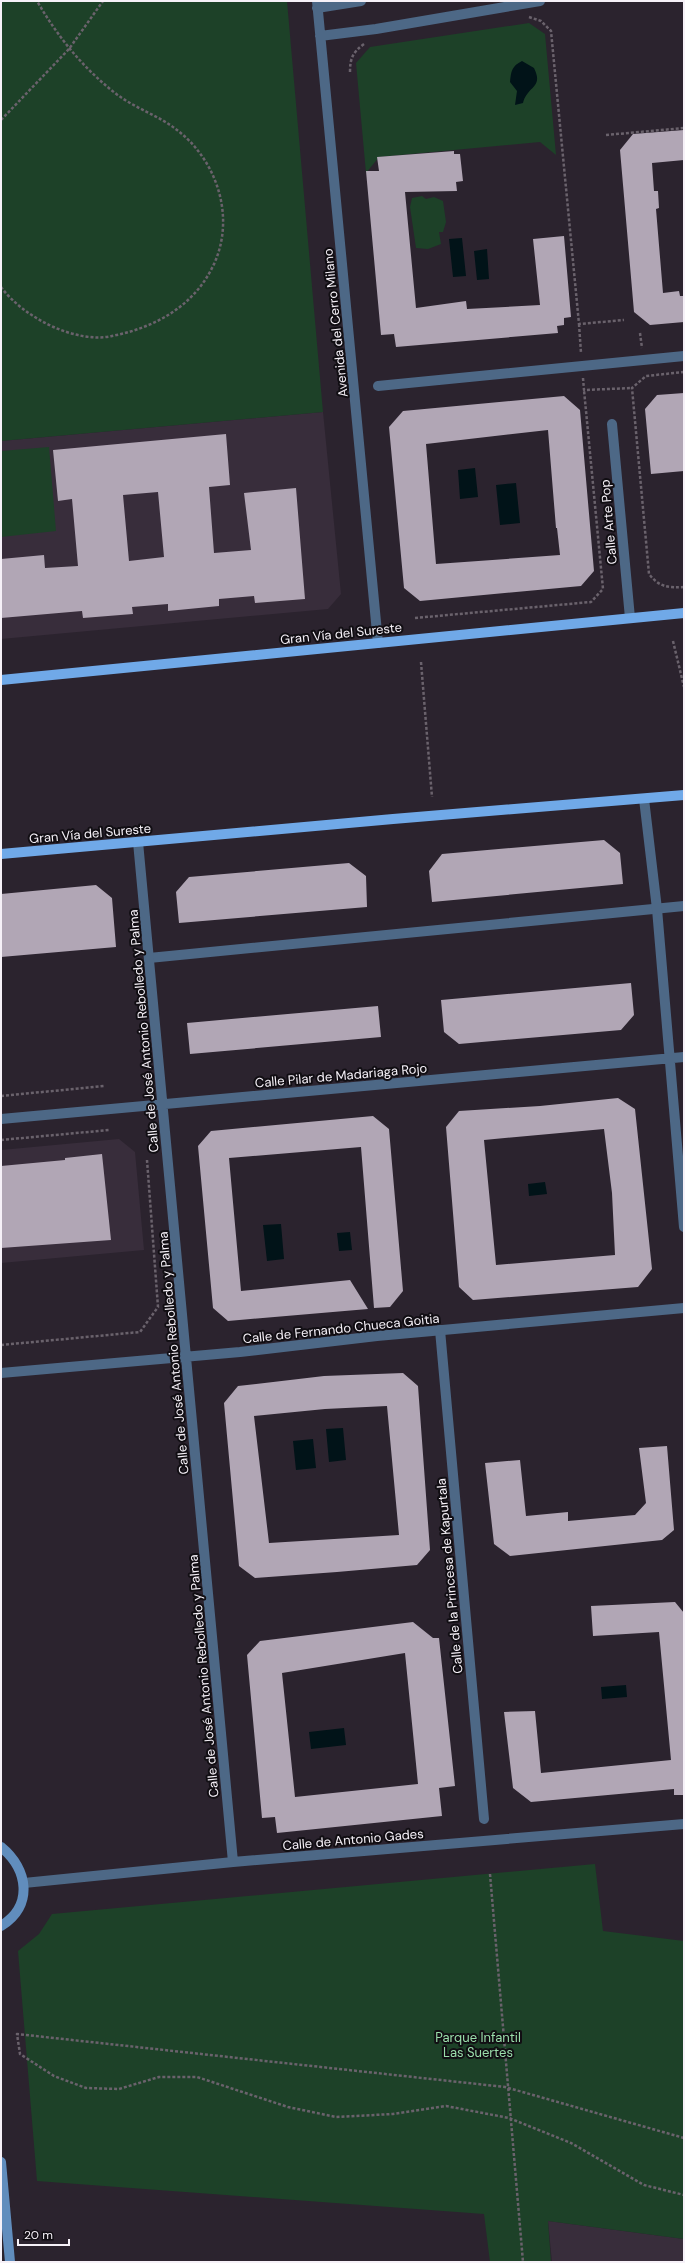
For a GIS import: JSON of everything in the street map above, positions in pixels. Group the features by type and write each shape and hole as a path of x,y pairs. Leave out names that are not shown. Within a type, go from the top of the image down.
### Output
{"main road":[{"name":"Gran Vía del Sureste","path":"1,680 684,613"},
{"name":"Gran Vía del Sureste","path":"1,854 392,819 684,796"},
{"path":"1,1847 16,1862 24,1883 23,1898 18,1911 8,1922 1,1926"},
{"path":"1,2162 10,2262"}],"street":[{"path":"317,4 361,1"},
{"path":"320,36 376,29 540,1"},
{"name":"Avenida del Cerro Milano","path":"317,4 378,643"},
{"path":"378,386 684,356"},
{"name":"Calle Arte Pop","path":"612,424 630,618"},
{"path":"644,799 657,909 684,1227"},
{"name":"Calle de José Antonio Rebolledo y Palma","path":"138,842 233,1862"},
{"path":"149,958 684,906"},
{"name":"Calle Pilar de Madariaga Rojo","path":"1,1119 684,1057"},
{"name":"Calle de Fernando Chueca Goitia","path":"1,1373 186,1357 440,1330 684,1308"},
{"name":"Calle de la Princesa de Kapurtala","path":"440,1330 484,1819"},
{"name":"Calle de Antonio Gades","path":"24,1883 233,1862 684,1824"}],"path":[{"path":"1,287 29,315 54,328 83,335 107,338 144,329 169,315 194,294 206,279 221,251 224,226 222,205 216,184 201,154 176,129 141,110 115,93 91,72 69,49 37,1"},
{"path":"1,120 69,49 103,1"},
{"path":"524,18 530,17 541,21 551,31 579,324 624,320"},
{"path":"350,72 350,58 356,50 365,44"},
{"path":"606,135 684,128"},
{"path":"684,372 646,376 632,388 649,574 657,584 671,588 684,586"},
{"path":"415,618 591,602 604,589 584,390"},
{"path":"673,641 684,686"},
{"path":"421,662 432,797"},
{"path":"1,1096 104,1086"},
{"path":"1,1140 109,1130"},
{"path":"1,1345 140,1332 158,1307 146,1160"},
{"path":"490,1874 509,2118 523,2262"},
{"path":"684,2138 507,2087 17,2034 20,2054 54,2076 86,2088 119,2089 159,2077 197,2076 288,2106 336,2117 393,2114 446,2106 509,2118 571,2143 644,2185 684,2195"}],"shaded area":[{"path":"522,61 534,68 537,75 537,80 534,87 525,97 523,103 515,105 517,91 510,82 511,75 514,67"},
{"path":"462,238 466,276 453,277 449,239"},
{"path":"487,249 489,279 477,280 474,251"},
{"path":"323,412 341,594 328,609 1,639 1,441"},
{"path":"475,468 478,497 460,499 458,470"},
{"path":"516,483 520,523 500,525 496,485"},
{"path":"119,1139 135,1152 144,1250 1,1263 1,1150"},
{"path":"545,1182 547,1194 529,1196 528,1184"},
{"path":"281,1224 284,1259 267,1261 263,1225"},
{"path":"350,1232 352,1250 339,1251 337,1233"},
{"path":"343,1428 346,1460 329,1462 326,1429"},
{"path":"313,1439 316,1468 296,1470 293,1441"},
{"path":"626,1685 627,1697 602,1699 601,1687"},
{"path":"344,1728 346,1745 311,1749 309,1732"},
{"path":"548,2221 684,2239 684,2262 552,2262"}],"green space":[{"path":"1,1 287,1 323,412 1,441"},
{"path":"529,23 545,34 556,155 540,142 379,157 366,173 356,63 370,47"},
{"path":"422,196 426,199 434,197 443,201 446,222 443,232 439,232 441,244 428,249 416,248 410,207 412,198"},
{"path":"49,447 56,531 1,537 1,451"},
{"name":"Parque Infantil Las Suertes","path":"595,1864 603,1931 684,1941 684,2239 548,2221 551,2262 490,2262 484,2214 37,2181 18,1951 39,1934 52,1914"}],"building":[{"path":"684,130 684,160 652,163 654,191 658,191 659,208 656,209 663,293 679,291 680,296 684,296 684,322 650,325 634,312 620,150 633,134"},
{"path":"454,151 454,154 460,154 463,181 456,182 457,191 405,192 416,308 466,301 467,309 540,305 533,239 564,236 571,317 564,318 564,325 557,326 558,333 396,347 394,334 381,335 366,171 379,171 377,157"},
{"path":"684,393 684,471 651,474 645,409 657,395"},
{"path":"564,396 580,410 594,571 581,586 420,601 404,588 389,427 403,411","holes":["548,430 556,528 560,555 436,564 426,444"]},
{"path":"226,434 230,485 209,487 214,553 251,550 244,493 296,488 305,599 255,603 254,596 219,599 219,606 168,611 168,604 132,607 133,614 83,618 82,611 1,618 1,559 44,555 45,568 78,566 72,499 58,501 53,450","holes":["158,492 164,557 129,561 123,495"]},
{"path":"604,840 620,853 623,884 432,902 429,871 442,854"},
{"path":"349,863 366,876 367,907 179,923 176,892 189,877"},
{"path":"96,885 112,898 116,947 1,957 1,894"},
{"path":"631,983 634,1015 621,1030 459,1044 444,1032 441,1000"},
{"path":"378,1006 381,1037 190,1054 187,1023"},
{"path":"618,1098 635,1109 652,1269 638,1287 473,1300 459,1287 446,1127 459,1111 540,1106","holes":["604,1129 612,1193 615,1255 496,1265 484,1140"]},
{"path":"373,1116 389,1129 403,1291 390,1307 374,1308 361,1147 229,1158 241,1291 350,1280 368,1309 228,1321 213,1308 198,1146 211,1131"},
{"path":"102,1154 111,1240 1,1248 1,1166 65,1160 65,1158"},
{"path":"403,1373 418,1386 430,1550 417,1565 255,1578 239,1566 224,1403 238,1386 324,1376","holes":["387,1406 399,1535 269,1543 254,1416 325,1409"]},
{"path":"667,1446 674,1530 662,1540 510,1556 494,1544 485,1463 520,1460 526,1516 568,1512 568,1521 635,1515 646,1503 639,1448"},
{"path":"675,1602 684,1613 684,1795 674,1795 674,1789 531,1802 513,1788 504,1712 535,1711 541,1773 671,1760 659,1632 593,1636 591,1606"},
{"path":"413,1622 433,1638 439,1638 455,1786 439,1788 442,1816 277,1833 275,1817 262,1818 247,1655 260,1641","holes":["405,1653 418,1784 295,1797 282,1673"]}]}
